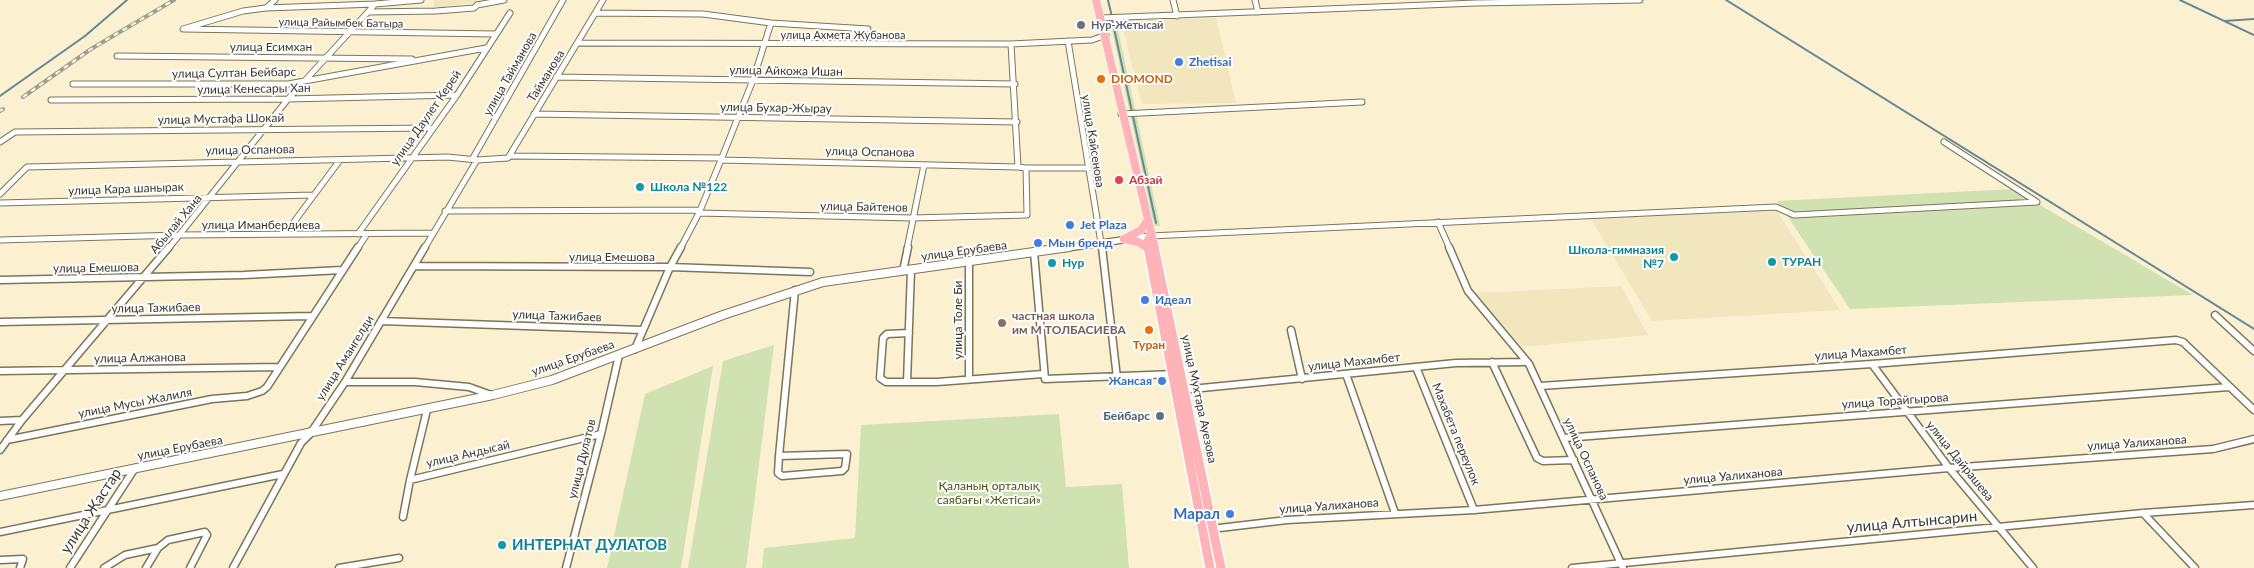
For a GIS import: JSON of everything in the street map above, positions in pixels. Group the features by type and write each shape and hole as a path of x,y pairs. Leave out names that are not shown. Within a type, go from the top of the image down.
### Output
{"main road":[{"name":"улица Мухтара Ауезова","path":"1096,0 1106,34 1121,114 1146,221 1153,241 1207,530 1210,568"},
{"path":"1124,239 1141,230 1146,221"},
{"name":"улица Мухтара Ауезова","path":"1150,236 1147,242 1148,248 1177,374"},
{"path":"1124,239 1138,242 1148,248"},
{"name":"улица Мухтара Ауезова","path":"1207,530 1221,568"}],"street":[{"path":"266,8 275,0"},
{"path":"335,6 340,0"},
{"path":"234,15 243,11 266,8 375,4 421,0"},
{"path":"368,12 474,8 477,5 504,0"},
{"name":"улица Тайманова","path":"475,159 563,0"},
{"name":"Тайманова","path":"511,156 534,114 579,43 603,0"},
{"path":"1173,0 1177,15"},
{"path":"1255,0 1258,12"},
{"path":"1101,18 1471,4 1640,0"},
{"path":"400,12 408,2"},
{"name":"Абылай Хана","path":"0,450 22,420 212,197 288,99 324,57 375,4"},
{"path":"234,15 284,9"},
{"path":"596,13 703,14 771,23 868,29"},
{"name":"улица Даулет Керей","path":"358,234 457,95 495,34 510,14"},
{"name":"улица Райымбек Батыра","path":"234,15 183,29 495,34"},
{"path":"635,349 670,267 699,212 722,159 753,80 771,23"},
{"name":"улица Ахмета Жубанова","path":"579,43 765,45 1011,44 1092,40 1102,38 1106,34"},
{"name":"улица Кайсенова","path":"1068,41 1087,168 1101,242 1117,378"},
{"path":"1011,44 1018,122 1018,167"},
{"path":"424,60 486,48"},
{"name":"улица Есимхан","path":"117,56 324,57 424,60"},
{"name":"улица Султан Бейбарс","path":"73,84 288,84 424,60"},
{"name":"улица Айкожа Ишан","path":"556,77 1015,84"},
{"name":"улица Кенесары Хан","path":"51,100 288,99 457,95"},
{"path":"1121,114 1362,102"},
{"name":"улица Бухар-Жырау","path":"534,114 1018,122"},
{"name":"улица Мустафа Шокай","path":"0,142 10,133 433,128"},
{"path":"1150,236 1776,206 1794,215 2037,202 1944,142"},
{"name":"улица Оспанова","path":"0,194 27,167 340,160 504,159 511,156 1087,168"},
{"name":"улица Амангелди","path":"233,568 301,443 310,434 345,382 475,159"},
{"path":"285,234 340,160"},
{"path":"907,382 910,333 907,271 912,218 924,164"},
{"name":"улица Байтенов","path":"446,211 699,212 912,218 1025,216 1028,212 1026,168"},
{"name":"улица Кара шанырак","path":"0,203 313,195"},
{"name":"улица Оспанова","path":"1438,222 1468,291 1525,362 1529,364 1622,566"},
{"name":"улица Иманбердиева","path":"0,240 180,235 433,233"},
{"path":"280,367 367,234"},
{"name":"улица Ерубаева","path":"0,496 427,410 552,380 795,290 824,282 1150,236"},
{"path":"1034,252 1043,374 1047,380 1177,374"},
{"name":"улица Толе Би","path":"969,261 969,379"},
{"name":"улица Емешова","path":"414,266 670,267 810,272"},
{"name":"улица Емешова","path":"0,280 342,270"},
{"path":"780,456 847,454 845,468 842,471 782,476 778,473 795,290"},
{"path":"2216,315 2254,351"},
{"name":"улица Тажибаев","path":"0,322 312,316"},
{"name":"улица Тажибаев","path":"381,321 642,330"},
{"path":"1291,330 1302,378"},
{"path":"910,333 887,334 883,338 880,378 887,382 1043,374"},
{"name":"улица Махамбет","path":"1540,386 1872,364 2176,340 2183,342 2229,386"},
{"name":"улица Дулатов","path":"566,568 601,434 619,354"},
{"path":"1492,362 1537,458 1543,461 1574,460"},
{"name":"улица Махамбет","path":"1180,390 1416,367 1492,362 1525,362"},
{"name":"улица Дайрашева","path":"1872,364 1950,468 2033,568"},
{"name":"улица Алжанова","path":"0,371 280,367"},
{"name":"улица Мусы Жалиля","path":"7,440 212,399 247,396 267,387 280,367"},
{"name":"Махабета переулок","path":"1416,367 1474,510"},
{"path":"1346,374 1395,513"},
{"path":"345,382 415,382 469,387 493,395"},
{"path":"2229,386 2254,410"},
{"name":"улица Торайгырова","path":"1564,438 2229,386"},
{"name":"улица Андысай","path":"427,410 410,480 601,434"},
{"path":"0,421 22,420"},
{"name":"улица Уалиханова","path":"1207,530 1287,520 1474,510 1950,468 2213,449 2254,440"},
{"name":"улица Жастар","path":"70,568 135,468"},
{"path":"0,532 106,512 283,474"},
{"path":"403,517 410,480"},
{"name":"улица Алтынсарин","path":"1572,568 1622,566 2143,513 2254,506"},
{"path":"2143,513 2195,568"},
{"path":"146,568 158,548 172,538 205,532 206,535 190,568"},
{"path":"104,568 124,555 158,548"},
{"path":"0,560 20,558 23,562 20,568"},
{"path":"339,568 399,558"}],"shaded area":[{"path":"434,0 492,0 433,8"},
{"name":"Zhetisai","path":"1216,18 1236,103 1142,104 1121,21"},
{"path":"1773,205 1840,310 1652,321 1588,214"},
{"path":"1621,286 1648,335 1522,347 1475,293"}],"green space":[{"path":"1110,20 1116,20 1160,226 1154,226"},
{"path":"2013,189 2193,295 1850,309 1777,201"},
{"path":"774,345 746,568 688,568 723,361"},
{"path":"713,366 681,568 607,568 645,394"},
{"name":"Қаланың орталық саябағы «Жетісай»","path":"1059,414 1066,487 1122,484 1129,568 762,568 764,548 855,538 861,425"}],"waterway":[{"path":"0,96 85,36 127,0"},
{"path":"1108,0 1112,17"},
{"path":"1479,1 1490,0"},
{"path":"1726,0 2254,329"},
{"path":"2180,0 2224,21"},
{"path":"1112,19 1156,223"},
{"path":"2224,21 2254,19"},
{"path":"2224,21 2254,35"}],"railway":[{"path":"23,97 91,49 174,0"}],"place":[{"name":"Нур-Жетысай","path":"1081,25"},
{"name":"Zhetisai","path":"1179,62"},
{"name":"DIOMOND","path":"1101,79"},
{"name":"Абзай","path":"1119,180"},
{"name":"Школа №122","path":"640,187"},
{"name":"Jet Plaza","path":"1070,225"},
{"name":"Мын бренд","path":"1038,243"},
{"name":"Школа-гимназия №7","path":"1674,257"},
{"name":"ТУРАН","path":"1772,262"},
{"name":"Нур","path":"1052,263"},
{"name":"Идеал","path":"1145,300"},
{"name":"частная школа им М ТОЛБАСИЕВА","path":"1002,323"},
{"name":"Туран","path":"1149,330"},
{"name":"Жансая","path":"1162,381"},
{"name":"Бейбарс","path":"1160,416"},
{"name":"Марал","path":"1230,514"},
{"name":"ИНТЕРНАТ ДУЛАТОВ","path":"502,545"}]}
